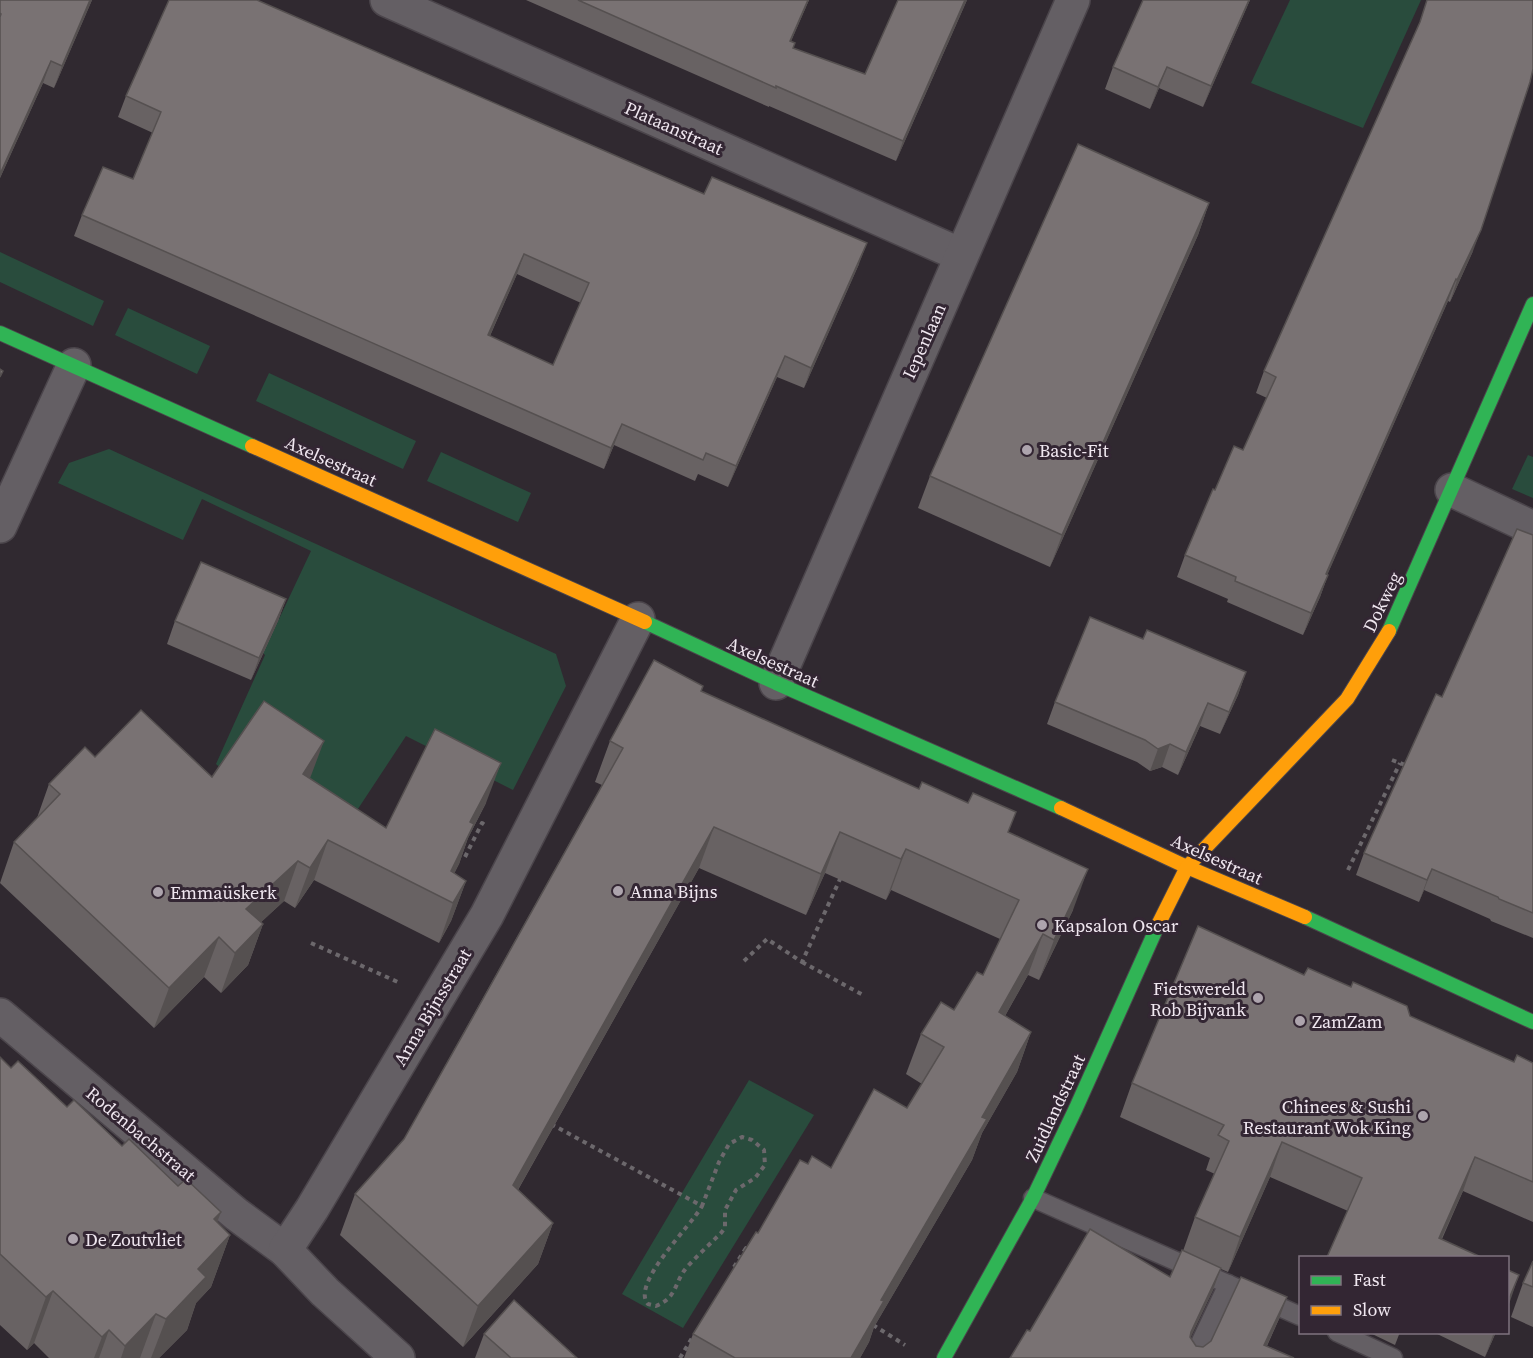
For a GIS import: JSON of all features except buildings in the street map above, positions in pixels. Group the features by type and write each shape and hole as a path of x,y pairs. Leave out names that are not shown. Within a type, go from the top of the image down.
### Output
{"street":[{"name":"Plataanstraat","path":"387,0 961,255"},
{"name":"Iepenlaan","path":"776,683 1073,0"},
{"name":"Dokweg","path":"1187,867 1347,699 1394,624 1533,304"},
{"name":"Axelsestraat","path":"0,333 776,683 1091,821 1187,867 1326,927 1533,1022"},
{"path":"0,526 74,365"},
{"path":"1452,490 1533,528"},
{"name":"Anna Bijnsstraat","path":"285,1250 312,1209 487,915 638,619"},
{"name":"Zuidlandstraat","path":"944,1358 1033,1198 1081,1098 1161,918 1187,867"},
{"name":"Rodenbachstraat","path":"0,1016 227,1207 285,1250"},
{"path":"285,1250 325,1292 398,1358"}],"lane":[{"path":"1033,1198 1299,1316"},
{"path":"1193,1358 1228,1284"},
{"path":"1340,1334 1393,1358"}],"path":[{"path":"1392,760 1405,765"},
{"path":"1348,870 1400,763"},
{"path":"802,962 845,869"},
{"path":"744,961 767,939 802,962 864,996"},
{"path":"311,943 437,999"},
{"path":"549,1123 702,1206"},
{"path":"742,1137 752,1140 764,1150 765,1165 754,1178 736,1190 725,1210 725,1228 686,1268 668,1300 656,1306 648,1304 644,1296 648,1279 702,1206 719,1162 729,1144 742,1137"},
{"path":"734,1268 746,1248 756,1254"},
{"path":"867,1321 907,1346"},
{"path":"680,1358 698,1328"}],"green space":[{"path":"1290,0 1421,0 1363,128 1251,83"},
{"path":"0,252 104,301 93,326 0,282"},
{"path":"128,308 210,346 197,374 115,335"},
{"path":"269,373 416,441 403,469 256,401"},
{"path":"109,449 556,654 566,686 513,790 406,736 350,821 226,773 216,764 265,655 263,653 311,551 202,499 183,540 58,483 69,463"},
{"path":"441,452 531,493 518,522 427,481"},
{"path":"1528,455 1533,457 1533,498 1512,489"},
{"path":"749,1080 814,1115 683,1328 622,1294"}],"traffic: fast":[{"path":"1389,631 1533,304"},
{"path":"0,333 252,446"},
{"path":"645,622 776,683 1061,808"},
{"path":"1305,917 1533,1022"},
{"path":"944,1358 1033,1198 1158,925"}],"traffic: slow":[{"path":"252,446 645,622"},
{"path":"1158,925 1187,867 1347,699 1389,631"},
{"path":"1061,808 1187,867 1305,917"}],"place":[{"name":"Basic-Fit","path":"1027,450"},
{"name":"Anna Bijns","path":"618,891"},
{"name":"Emmaüskerk","path":"158,892"},
{"name":"Kapsalon Oscar","path":"1042,925"},
{"name":"Fietswereld Rob Bijvank","path":"1258,998"},
{"name":"ZamZam","path":"1300,1021"},
{"name":"Chinees & Sushi Restaurant Wok King","path":"1423,1116"},
{"name":"De Zoutvliet","path":"73,1239"}]}
